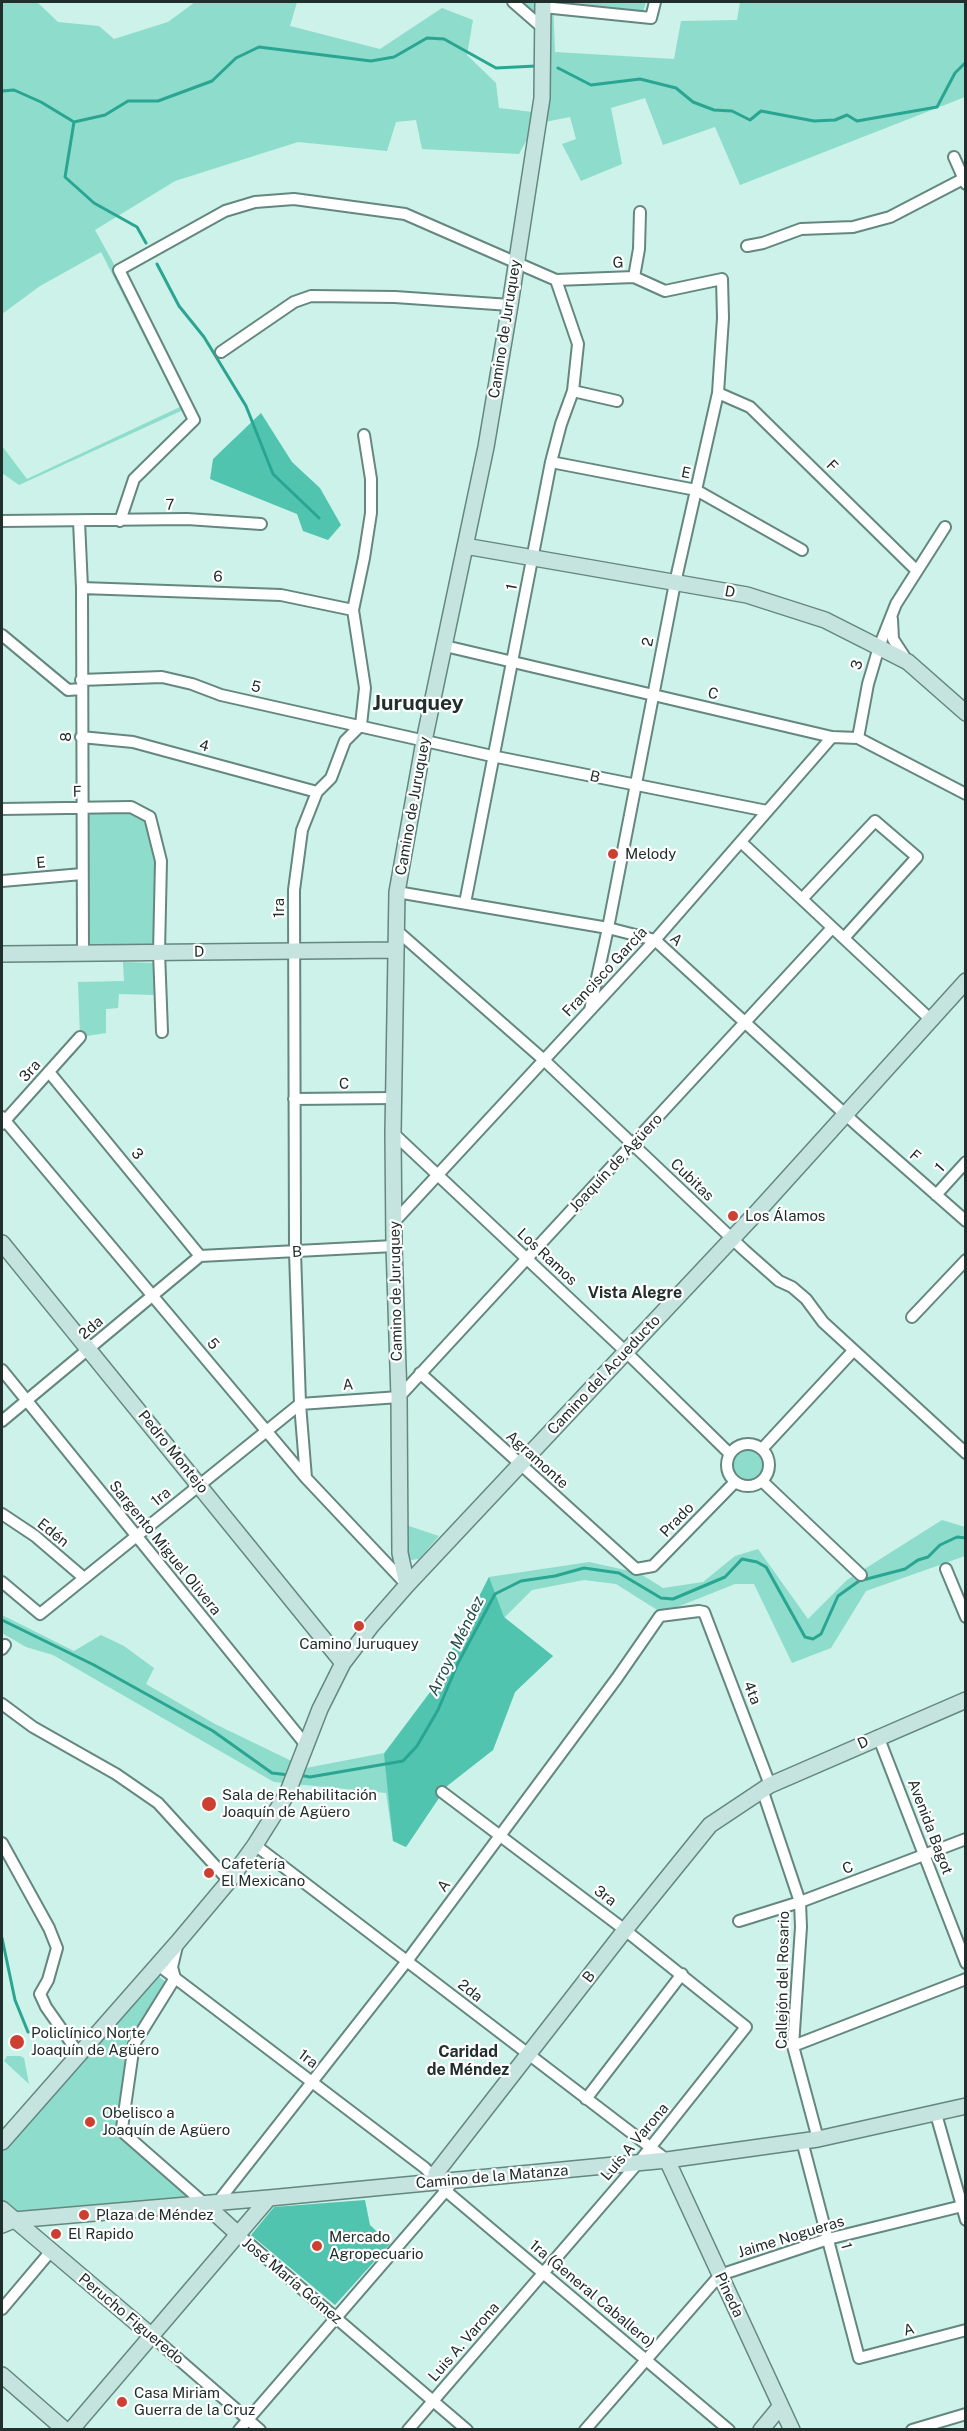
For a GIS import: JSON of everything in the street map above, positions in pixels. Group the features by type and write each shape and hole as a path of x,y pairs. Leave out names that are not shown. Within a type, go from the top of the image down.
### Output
{"street":[{"path":"513,2 544,28"},
{"path":"543,4 651,18 655,2"},
{"name":"Camino de Juruquey","path":"406,1585 400,1553 399,1397 394,1246 395,929 398,892 424,741 486,447 510,305 542,98 543,4"},
{"path":"747,246 763,243 801,229 853,227 890,218 964,182 954,157"},
{"name":"G","path":"120,520 134,479 194,420 119,270 225,211 255,202 294,199 405,214 556,280 634,277 665,291 722,279"},
{"path":"634,277 639,249 640,212"},
{"name":"2","path":"590,1010 675,583 717,393 723,318 722,279"},
{"name":"1","path":"465,903 551,462 573,391 578,344 556,280"},
{"path":"220,352 294,302 311,297 395,297 510,305"},
{"path":"573,391 617,401"},
{"name":"F","path":"717,393 750,407 917,572"},
{"path":"361,725 365,688 353,610 371,513 371,479 364,435"},
{"name":"E","path":"551,462 696,490 802,550"},
{"name":"7","path":"2,521 187,519 261,524"},
{"name":"8","path":"79,521 83,954"},
{"name":"3","path":"858,738 868,684 879,646 896,604 945,527"},
{"name":"D","path":"465,546 747,595 825,620 908,662 966,712"},
{"name":"6","path":"81,588 273,594 353,610"},
{"name":"3","path":"896,604 891,625 893,639 908,662"},
{"path":"2,635 68,690 81,684"},
{"name":"C","path":"445,646 832,737 858,738 966,794"},
{"name":"5","path":"81,684 162,677 192,684 221,695 424,741"},
{"name":"1ra","path":"306,1478 300,1404 295,1252 294,890 302,830 317,792 332,778 345,741 361,725"},
{"name":"4","path":"81,737 133,742 317,792"},
{"name":"Francisco García","path":"395,1221 655,940 832,737"},
{"name":"B","path":"424,741 767,811"},
{"name":"F","path":"2,809 131,807 150,817 161,861 159,952"},
{"path":"802,899 875,821 917,857 843,938"},
{"path":"741,842 930,1019"},
{"name":"E","path":"2,881 82,874"},
{"name":"A","path":"398,892 608,928 655,940 845,1114"},
{"name":"Joaquín de Agüero","path":"399,1397 832,928"},
{"name":"Cubitas","path":"395,929 545,1061 732,1239 779,1281 792,1287 806,1299 823,1322 853,1351 966,1453"},
{"name":"D","path":"2,954 396,950"},
{"path":"159,952 162,1032"},
{"name":"Camino del Acueducto","path":"2,2142 229,1881 287,1794 320,1709 343,1663 406,1585 732,1239 966,981"},
{"name":"3ra","path":"3,1121 80,1036"},
{"name":"3","path":"49,1072 200,1256"},
{"name":"C","path":"294,1099 394,1098"},
{"name":"F","path":"845,1114 966,1221"},
{"name":"5","path":"3,1121 306,1478 406,1585"},
{"name":"Los Ramos","path":"393,1133 626,1351 730,1454"},
{"name":"1","path":"936,1195 966,1162"},
{"name":"Pedro Montejo","path":"2,1243 343,1663"},
{"name":"B","path":"200,1256 394,1246"},
{"name":"2da","path":"2,1421 200,1256"},
{"path":"912,1317 966,1260"},
{"path":"762,1449 853,1351"},
{"name":"Sargento Miguel Olivera","path":"2,1370 306,1745"},
{"name":"Agramonte","path":"420,1373 636,1569"},
{"name":"A","path":"300,1404 399,1397"},
{"name":"1ra","path":"2,1582 40,1614 300,1404"},
{"path":"749,1444 762,1449 767,1455 769,1469 762,1481 757,1485 746,1486 735,1482 727,1466 730,1454 742,1445 749,1444"},
{"path":"762,1481 861,1575"},
{"name":"Prado","path":"636,1569 653,1566 735,1482"},
{"name":"Edén","path":"2,1514 35,1536 84,1578"},
{"path":"946,1569 966,1617"},
{"name":"A","path":"211,2204 314,2083 501,1836 660,1616 704,1612"},
{"name":"4ta","path":"704,1612 766,1787"},
{"name":"D","path":"766,1787 878,1736 966,1700"},
{"path":"2,1704 33,1727 116,1774 158,1803 229,1881"},
{"name":"Avenida Bagot","path":"878,1736 966,1963"},
{"name":"B","path":"446,2184 436,2173 625,1930 710,1825 766,1787"},
{"name":"Callejón del Rosario","path":"766,1787 800,1902 801,1927 794,2046 810,2140"},
{"name":"3ra","path":"442,1792 682,1974 746,2027"},
{"name":"C","path":"739,1921 800,1902 966,1839"},
{"path":"2,1843 49,1928 57,1948 48,1980 40,1994 46,2007 79,2054"},
{"name":"2da","path":"255,1845 667,2160"},
{"path":"175,1978 172,1967 177,1942"},
{"name":"1ra","path":"158,1965 446,2184"},
{"path":"586,2099 682,1974"},
{"name":"José María Gómez","path":"175,1978 135,2044 122,2128 125,2134 211,2204 239,2235 467,2430"},
{"path":"794,2046 966,1979"},
{"name":"Luís A Varona","path":"543,2273 651,2148 746,2027"},
{"name":"Camino de la Matanza","path":"8,2223 446,2184 667,2160 810,2140 966,2106"},
{"path":"936,2114 964,2205 966,2220"},
{"name":"1","path":"810,2140 828,2239 860,2358"},
{"name":"Pineda","path":"667,2160 792,2430"},
{"path":"239,2430 336,2318 446,2184"},
{"name":"1ra (General Caballero)","path":"446,2184 543,2273 729,2430"},
{"path":"71,2430 270,2199"},
{"name":"Jaime Nogueras","path":"585,2430 720,2276 828,2239 964,2205"},
{"name":"Perucho Figueredo","path":"2,2210 8,2223 51,2251 260,2430"},
{"path":"2,2309 51,2251"},
{"name":"Luis A. Varona","path":"408,2430 543,2273"},
{"name":"A","path":"860,2358 966,2331"},
{"path":"2,2375 65,2430"},
{"path":"761,2430 780,2407"},
{"path":"912,2430 966,2414"}],"green space":[{"path":"2,2 37,2 58,22 99,26 114,39 168,22 195,2 297,2 290,26 380,49 442,8 473,20 467,55 496,83 499,108 533,112 539,37 515,2 553,2 555,52 674,59 681,21 737,20 740,2 965,2 965,97 740,185 715,127 663,145 645,98 611,108 622,164 581,181 562,144 576,139 570,117 545,122 530,134 519,154 422,149 416,120 396,122 387,151 298,142 175,181 95,230 125,284 184,405 183,410 19,485 2,473 2,446 27,479 180,407 101,252 40,286 2,314"},
{"path":"564,2 646,2 643,12"},
{"path":"261,413 292,462 320,488 341,525 328,540 303,531 297,514 210,479 213,459"},
{"path":"135,813 143,818 157,862 153,943 151,945 94,947 90,944 88,816 91,814"},
{"path":"123,962 155,963 155,995 119,994 118,1008 106,1009 106,1033 80,1037 78,982 124,981"},
{"path":"749,1450 760,1455 765,1466 760,1477 749,1482 738,1477 733,1466 738,1455"},
{"path":"942,1520 965,1527 965,1556 866,1591 831,1648 792,1663 754,1584 735,1584 662,1613 616,1584 584,1580 532,1590 504,1618 553,1656 515,1692 493,1750 447,1786 406,1847 393,1841 386,1793 274,1782 53,1655 26,1647 2,1633 2,1615 74,1651 101,1635 124,1646 154,1668 146,1684 215,1724 306,1768 384,1753 431,1691 489,1577 589,1562 639,1573 663,1588 703,1582 735,1556 758,1549 808,1619 847,1580"},
{"path":"406,1525 439,1536 419,1559 411,1560 407,1555"},
{"path":"489,1577 504,1617 553,1656 515,1692 493,1750 447,1786 406,1847 393,1841 384,1754 431,1691"},
{"path":"156,1974 167,1983 127,2046 115,2130 186,2194 184,2198 17,2216 2,2203 2,2150"},
{"path":"7,2056 24,2058 29,2084 4,2061"},
{"path":"365,2200 370,2225 390,2244 335,2305 251,2235 274,2207"}],"waterway":[{"path":"2,91 14,90 41,102 74,122 105,115 128,101 158,101 212,81 236,58 259,47 371,61 394,57 427,38 444,39 496,68 536,66"},
{"path":"558,68 591,85 640,79 676,88 693,102 714,110 732,111 750,120 761,111 814,121 835,120 847,115 857,121 937,107 955,73 966,62"},
{"path":"74,122 65,177 94,203 137,227 146,243"},
{"path":"157,264 179,306 204,337 246,406 273,474 319,518"},
{"name":"Arroyo Méndez","path":"299,1775 310,1777 403,1761 417,1746 438,1710 458,1663 495,1594 521,1581 555,1576 584,1568 619,1573 661,1598 673,1599 725,1577 742,1559 757,1562 766,1567 805,1637 813,1639 821,1634 838,1596 859,1581 905,1569 918,1560 928,1557 940,1545 957,1537 966,1538"},
{"name":"Arroyo Méndez","path":"2,1620 94,1665 213,1731 272,1773 289,1775"},
{"path":"2,1938 15,2000 28,2032"}],"place":[{"name":"Melody","path":"613,854"},
{"name":"Los Álamos","path":"733,1216"},
{"name":"Camino Juruquey","path":"359,1626"},
{"name":"Sala de Rehabilitación Joaquín de Agüero","path":"209,1804"},
{"name":"Cafetería El Mexicano","path":"209,1873"},
{"name":"Policlínico Norte Joaquín de Agüero","path":"17,2042"},
{"name":"Obelisco a Joaquín de Agüero","path":"90,2122"},
{"name":"Plaza de Méndez","path":"84,2215"},
{"name":"El Rapido","path":"56,2234"},
{"name":"Mercado Agropecuario","path":"317,2246"},
{"name":"Casa Miriam Guerra de la Cruz","path":"122,2402"}],"district":[{"name":"Juruquey","path":"418,704"},
{"name":"Vista Alegre","path":"635,1293"},
{"name":"Caridad de Méndez","path":"468,2061"}]}
